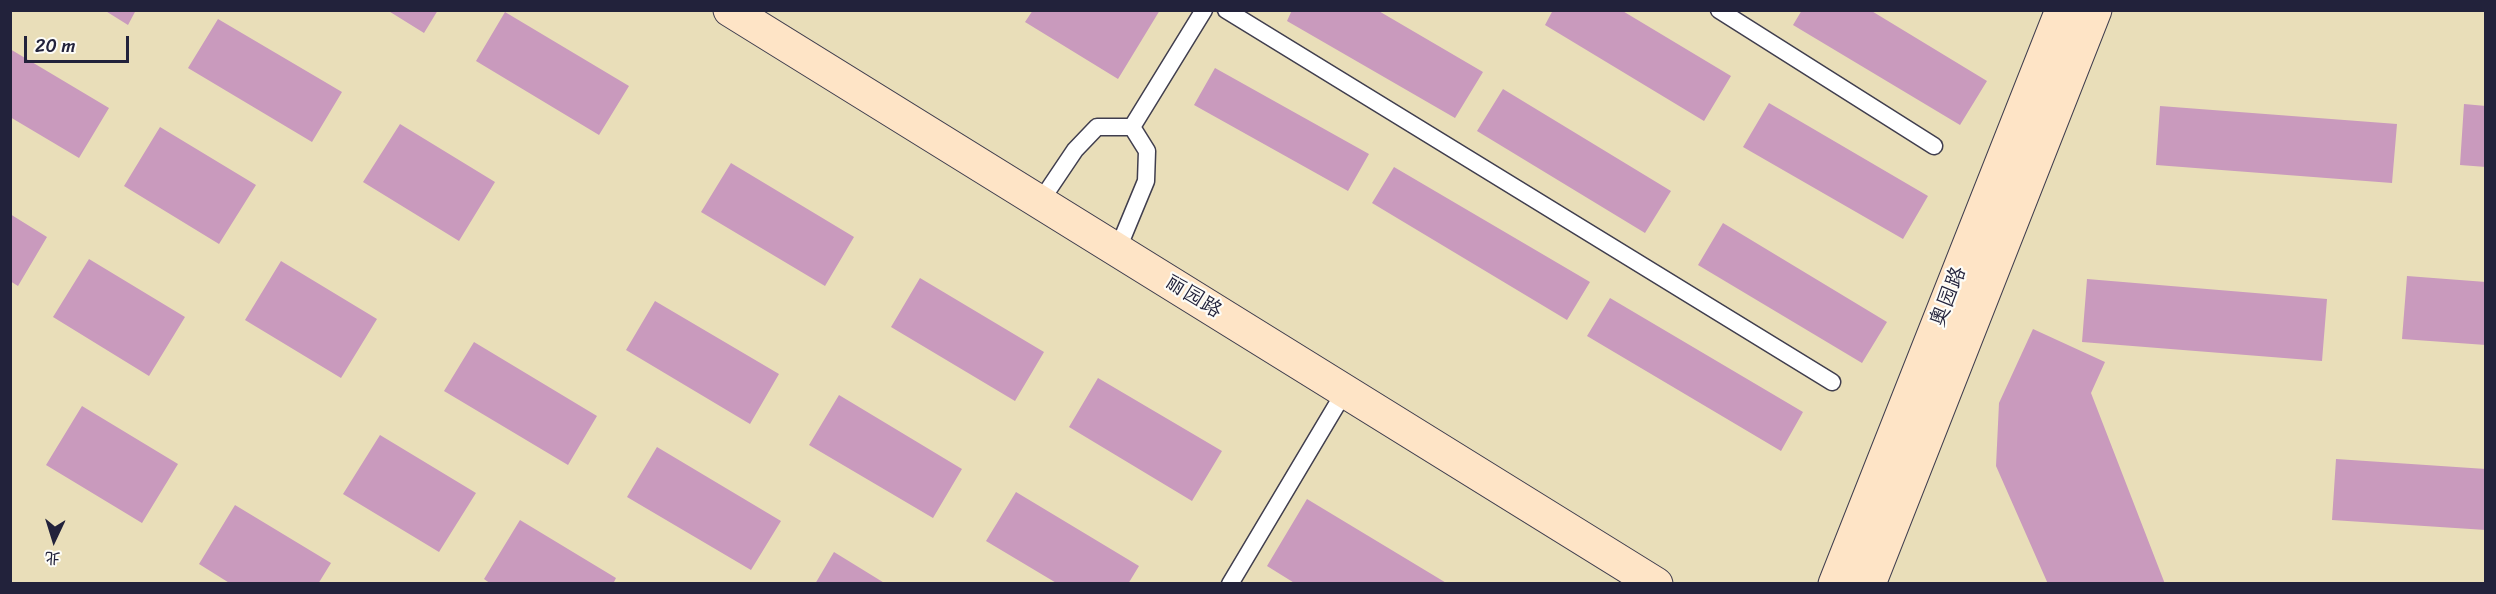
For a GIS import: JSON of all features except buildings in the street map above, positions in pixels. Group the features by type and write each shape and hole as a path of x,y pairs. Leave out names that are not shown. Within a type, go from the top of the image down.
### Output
{"street":[{"name":"丽园路","path":"730,10 1656,584"},
{"name":"奥园路","path":"1835,584 2062,10"},
{"name":"奥园路","path":"1869,584 2094,10"}],"lane":[{"path":"1132,127 1204,10"},
{"path":"1226,10 1832,382"},
{"path":"1719,10 1934,146"},
{"path":"1040,202 1075,150 1097,127 1132,127"},
{"path":"1118,251 1146,181 1147,151 1132,127"},
{"path":"1230,584 1345,391"}]}
